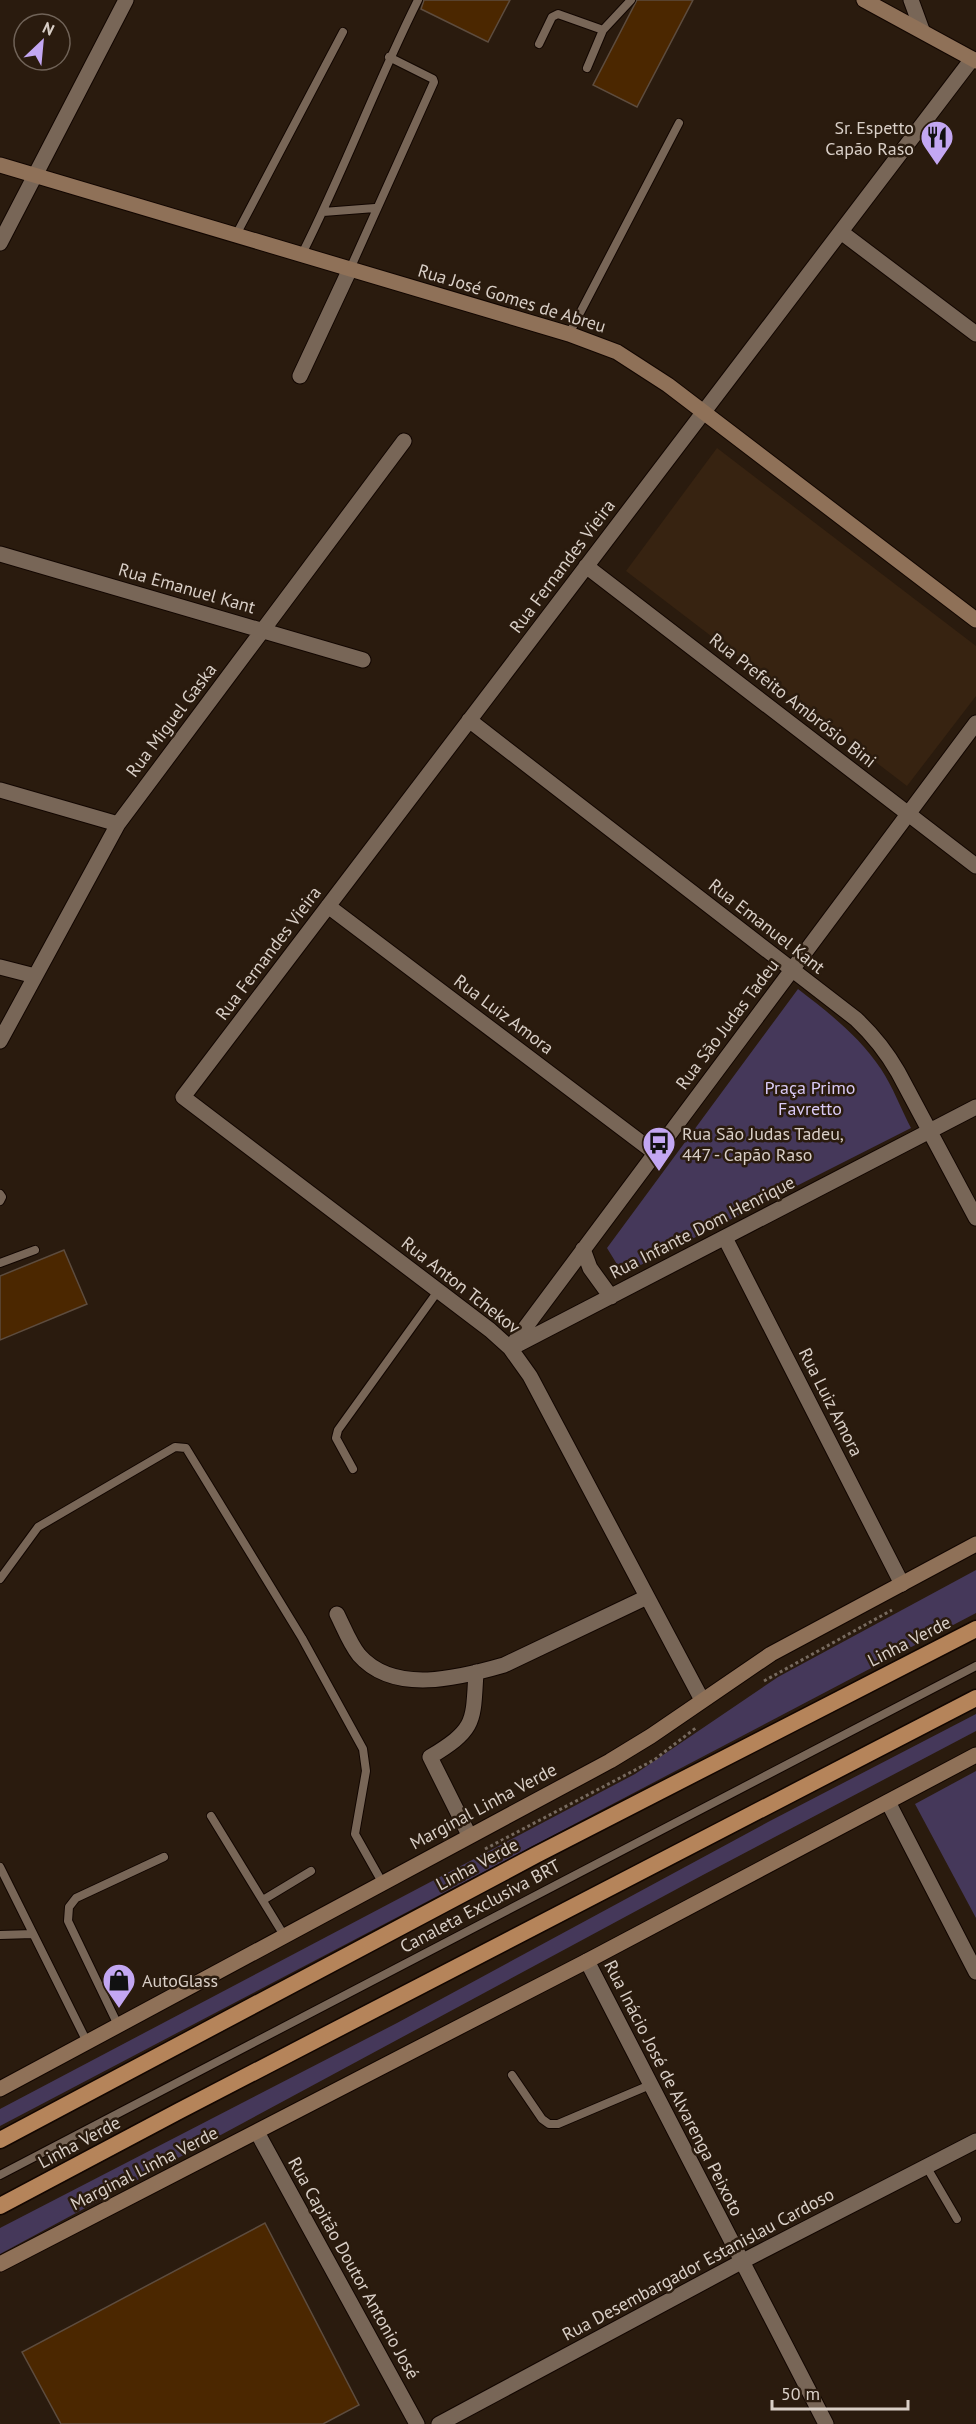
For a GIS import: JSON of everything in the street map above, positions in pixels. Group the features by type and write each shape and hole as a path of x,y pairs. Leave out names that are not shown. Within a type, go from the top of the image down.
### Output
{"highway":[{"name":"Linha Verde","path":"0,2140 536,1855 976,1629"},
{"name":"Linha Verde","path":"0,2206 178,2111 976,1698"}],"main road":[{"path":"864,0 974,60"},
{"name":"Rua José Gomes de Abreu","path":"0,165 570,334 626,357 668,385 976,620"},
{"name":"Marginal Linha Verde","path":"0,2089 610,1761 771,1654 976,1545"},
{"name":"Marginal Linha Verde","path":"0,2264 587,1961 976,1755"}],"street":[{"path":"0,243 126,0"},
{"path":"911,0 922,30"},
{"name":"Rua Fernandes Vieira","path":"183,1097 703,412 974,60"},
{"path":"841,232 976,334"},
{"path":"300,376 350,269"},
{"name":"Rua Miguel Gaska","path":"0,1041 118,824 404,441"},
{"name":"Rua Emanuel Kant","path":"0,554 363,660"},
{"name":"Rua Prefeito Ambrósio Bini","path":"586,566 976,866"},
{"name":"Rua Emanuel Kant","path":"469,720 872,1034 886,1051 976,1218"},
{"name":"Rua São Judas Tadeu","path":"510,1348 976,723"},
{"path":"0,790 118,824"},
{"name":"Rua Luiz Amora","path":"328,906 656,1153"},
{"path":"0,967 35,976"},
{"name":"Rua Anton Tchekov","path":"183,1097 510,1348 530,1376 702,1700"},
{"name":"Rua Infante Dom Henrique","path":"510,1348 976,1107"},
{"name":"Rua Luiz Amora","path":"725,1238 902,1584"},
{"path":"583,1249 590,1268 611,1297"},
{"path":"337,1614 358,1653 368,1664 392,1677 423,1681 504,1665 647,1597"},
{"path":"469,1835 430,1757 455,1742 470,1724 473,1714 476,1672"},
{"path":"888,1802 976,1972"},
{"name":"Rua Inácio José de Alvarenga Peixoto","path":"587,1961 826,2424"},
{"name":"Rua Capitão Doutor Antonio José","path":"257,2132 417,2424"},
{"name":"Rua Desembargador Estanislau Cardoso","path":"439,2424 741,2262 976,2141"}],"lane":[{"path":"302,254 323,212 389,57 418,0"},
{"path":"587,68 603,30 631,0"},
{"path":"539,44 552,17 558,14 603,30"},
{"path":"236,235 343,32"},
{"path":"350,269 375,208 434,82 433,79 389,57"},
{"path":"570,334 679,123"},
{"path":"323,212 375,208"},
{"path":"0,1194 2,1197 0,1201"},
{"path":"0,1263 35,1250"},
{"path":"353,1469 336,1438 338,1430 438,1291"},
{"path":"0,1580 38,1527 175,1448 186,1448 302,1638 363,1749 366,1771 355,1834 382,1882"},
{"name":"Canaleta Exclusiva BRT","path":"0,2175 976,1666"},
{"path":"211,1816 285,1937"},
{"path":"118,2025 68,1921 69,1907 76,1898 164,1857"},
{"path":"0,1867 87,2042"},
{"path":"263,1899 312,1870"},
{"path":"0,1935 33,1934"},
{"path":"512,2075 542,2119 549,2124 558,2124 650,2085"},
{"path":"926,2166 957,2219"}],"shaded area":[{"path":"717,448 976,646 976,696 907,786 626,571"}],"green space":[{"name":"Praça Primo Favretto","path":"798,989 843,1026 872,1057 889,1083 911,1128 623,1274 607,1248"},
{"path":"976,1570 976,1613 0,2126 0,2109 635,1774 778,1677"},
{"path":"976,1714 976,1731 701,1876 0,2254 0,2228 397,2023 768,1822"},
{"path":"976,1771 976,1918 915,1804"}],"building":[{"path":"424,0 510,0 488,42 421,9"},
{"path":"637,0 693,0 637,107 593,85"},
{"path":"64,1250 87,1304 0,1340 0,1276"},
{"path":"265,2223 359,2405 323,2424 61,2424 22,2352"}],"place":[{"name":"Sr. Espetto Capão Raso","path":"937,166"},
{"name":"Rua São Judas Tadeu, 447 - Capão Raso","path":"659,1172"},
{"name":"AutoGlass","path":"119,2009"}]}
